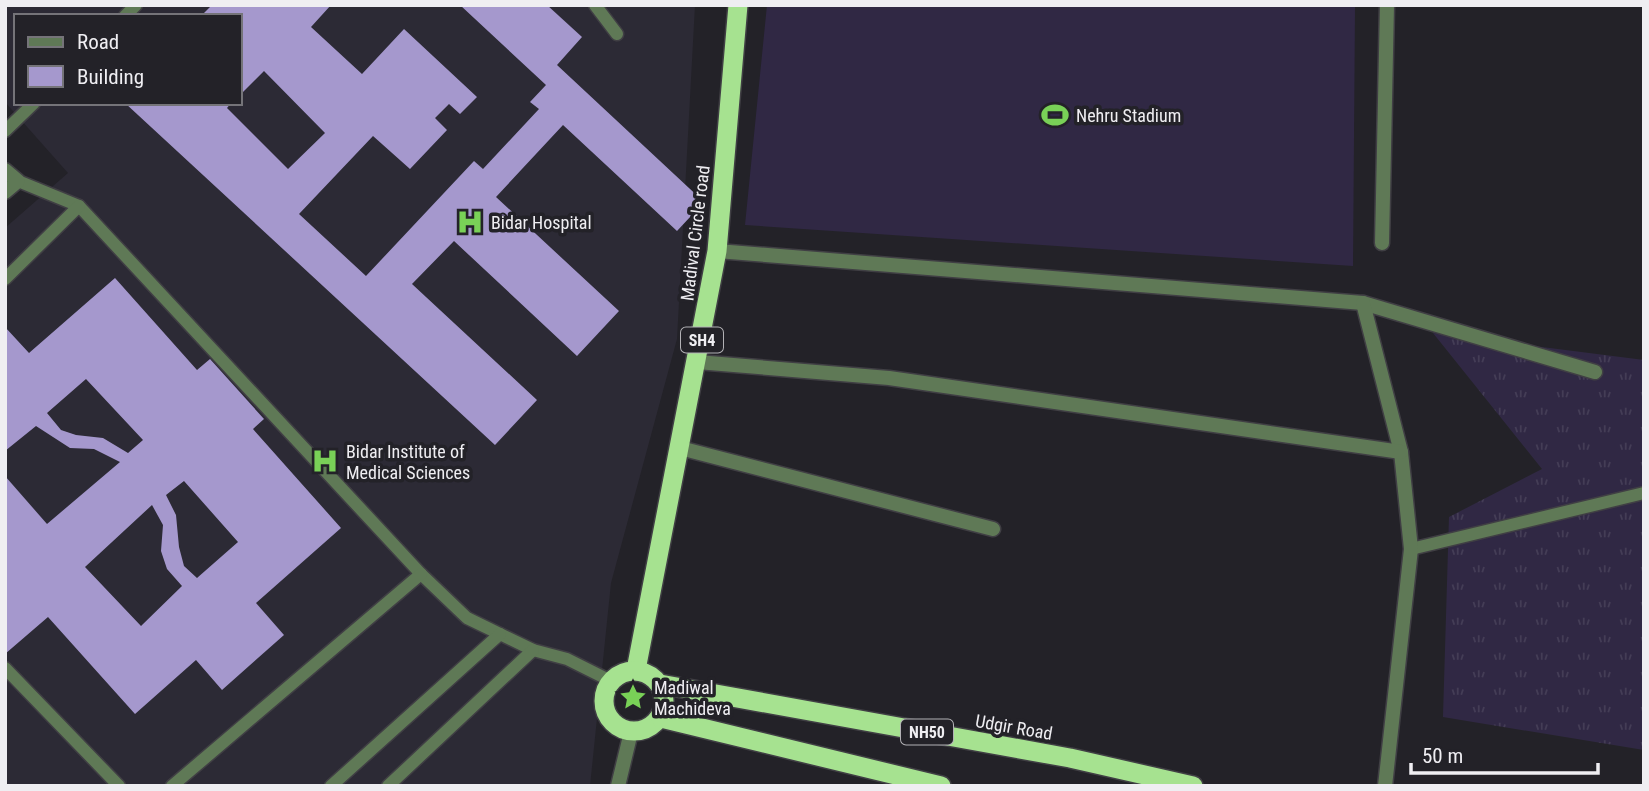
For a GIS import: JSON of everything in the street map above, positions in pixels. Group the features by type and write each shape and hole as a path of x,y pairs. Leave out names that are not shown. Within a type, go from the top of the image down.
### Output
{"highway":[{"name":"Madival Circle road","path":"636,670 717,251 738,5"},
{"path":"636,670 622,673 611,681 603,696 605,713 615,726 631,732 648,729 661,718 665,701 660,684"},
{"name":"NH50","path":"636,670 660,684"},
{"name":"Udgir Road","path":"660,684 1070,758 1193,786"},
{"path":"661,718 942,786"}],"street":[{"path":"1382,243 1387,5"},
{"path":"5,170 18,181 5,192"},
{"path":"717,251 1363,303 1595,372"},
{"path":"1363,303 1401,452 1410,549 1385,786"},
{"path":"697,362 889,378 1401,452"},
{"path":"680,448 993,529"},
{"path":"618,786 631,732"}],"lane":[{"path":"594,5 617,34"},
{"path":"5,131 32,105"},
{"path":"18,181 79,206 421,574 467,618 533,650 567,659 611,681"},
{"path":"5,279 79,206"},
{"path":"1410,549 1644,493"},
{"path":"172,786 421,574"},
{"path":"331,786 500,634"},
{"path":"388,786 533,650"},
{"path":"5,668 119,786"}],"shaded area":[{"name":"Bidar Institute of Medical Sciences","path":"5,5 695,5 677,339 611,583 590,786 5,786 5,228 68,173 5,102"}],"green space":[{"name":"Nehru Stadium","path":"767,5 1355,5 1353,266 745,225"},
{"path":"1433,333 1644,360 1644,750 1443,717 1449,517 1542,469"}],"building":[{"name":"Bidar Hospital","path":"212,5 331,5 311,27 362,74 404,29 477,97 460,114 449,104 435,118 447,130 410,169 373,136 299,214 366,276 474,161 483,169 539,109 530,102 546,85 460,5 547,5 582,37 557,65 704,202 677,231 563,125 496,197 619,311 577,356 454,241 412,284 537,400 495,445 127,105 229,105 227,108 288,169 325,133 264,71 242,93 242,14 204,13"},
{"path":"115,278 197,370 210,359 264,419 253,429 341,528 256,603 284,635 222,690 196,660 135,714 48,617 5,654 5,476 47,524 120,462 94,449 70,448 36,426 5,451 5,327 29,353","holes":["86,379 143,440 128,453 103,438 76,435 61,430 47,413","184,481 238,542 197,578 184,566 176,515 166,495","152,505 163,525 161,551 167,569 182,586 141,626 85,567"]}],"place":[{"name":"Nehru Stadium","path":"1055,115"},
{"name":"Bidar Hospital","path":"470,222"},
{"name":"Bidar Institute of Medical Sciences","path":"325,461"},
{"name":"Madiwal Machideva","path":"633,697"}]}
